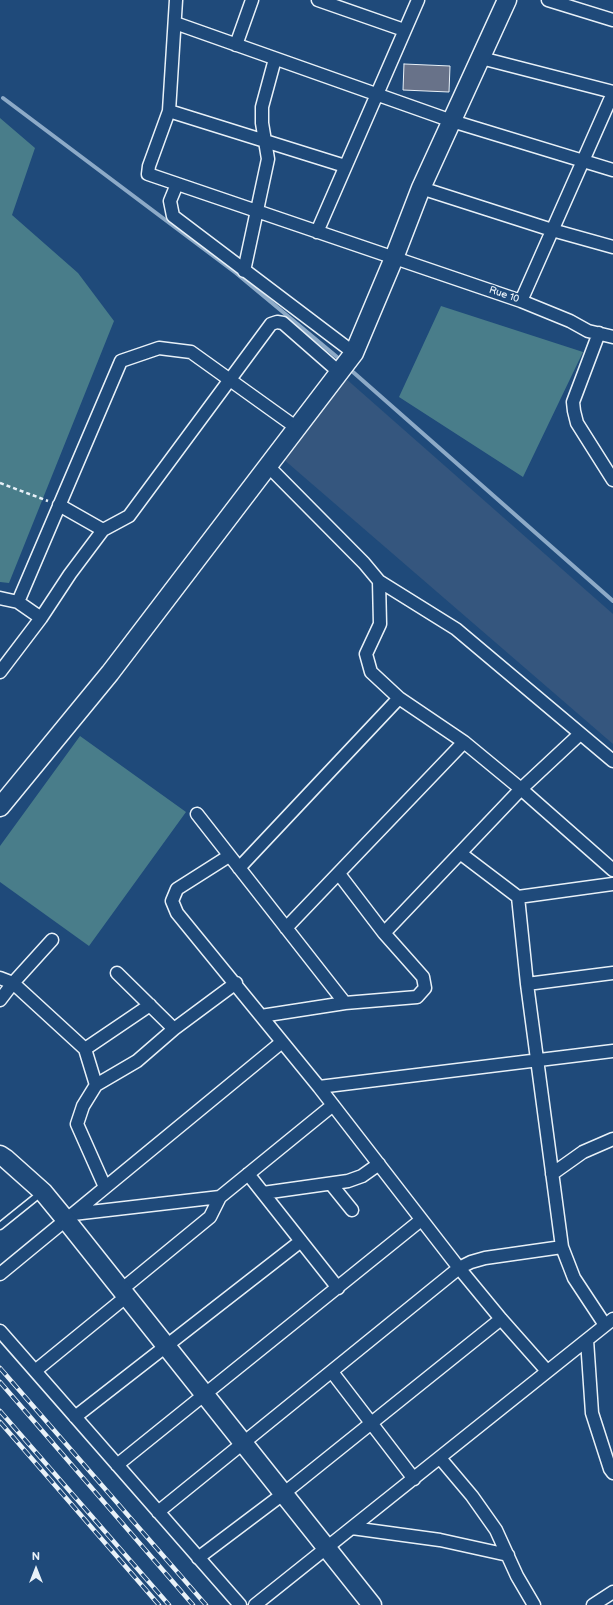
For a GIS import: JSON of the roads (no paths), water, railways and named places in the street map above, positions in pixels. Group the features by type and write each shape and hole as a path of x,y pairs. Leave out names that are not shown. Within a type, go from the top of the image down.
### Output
{"street":[{"path":"176,0 169,111 345,166"},
{"path":"236,45 252,0"},
{"path":"318,0 404,30"},
{"path":"317,232 418,0"},
{"path":"0,807 110,673 267,465 354,353 394,258 421,188 507,0"},
{"path":"548,0 613,20"},
{"path":"175,24 452,121 613,170"},
{"path":"481,58 613,92 521,301"},
{"path":"244,271 268,159 262,123 262,107 275,59"},
{"name":"Rue 10","path":"169,111 149,166 148,174 521,301 570,321 588,331 613,337"},
{"path":"177,184 170,201 173,216 354,353"},
{"path":"421,188 552,230 613,247"},
{"path":"0,672 41,618 70,574 103,530 129,516 271,324 277,322 283,323 339,372"},
{"path":"599,333 573,402 578,423 613,480"},
{"path":"18,602 121,361 159,348 191,352 231,379 297,428"},
{"path":"267,465 364,563 379,581 456,629 613,762"},
{"path":"59,505 103,530"},
{"path":"379,581 380,624 366,654 371,672 399,698 464,742 521,789 613,870"},
{"path":"0,598 18,602 41,618"},
{"path":"239,868 399,698"},
{"path":"384,933 521,789 580,734"},
{"path":"286,928 464,742"},
{"path":"197,814 345,1004"},
{"path":"460,853 518,897 613,884"},
{"path":"229,856 177,889 172,901 177,913 319,1087 421,1220 500,1319 547,1371"},
{"path":"261,1016 345,1004 417,997 426,988 423,977 384,933 339,874"},
{"path":"255,1605 609,1322 574,1278 562,1247 527,984 518,897"},
{"path":"0,1000 13,983 52,940"},
{"path":"117,973 174,1029"},
{"path":"527,984 613,973"},
{"path":"0,978 13,983 85,1049 96,1085"},
{"path":"105,1188 77,1124 83,1106 96,1085 137,1061 174,1029 236,984"},
{"path":"85,1049 150,1004"},
{"path":"0,1274 282,1042"},
{"path":"319,1087 613,1051"},
{"path":"35,1371 210,1217 220,1197 333,1105"},
{"path":"552,1174 583,1152 613,1139"},
{"path":"0,1155 43,1192 69,1217 124,1293 372,1605"},
{"path":"263,1193 348,1181 362,1176 378,1164"},
{"path":"248,1174 338,1288"},
{"path":"330,1184 352,1210"},
{"path":"69,1217 220,1197"},
{"path":"117,1465 205,1396 421,1220"},
{"path":"75,1417 301,1241"},
{"path":"158,1512 244,1444 459,1268 471,1262 485,1258 562,1247"},
{"path":"198,1558 283,1494 500,1319"},
{"path":"0,1332 240,1605"},
{"path":"587,1340 592,1413 610,1469 613,1473"},
{"path":"332,1372 414,1479"},
{"path":"440,1458 472,1496 496,1530 517,1576 534,1605"},
{"path":"352,1528 440,1540 508,1555"},
{"path":"593,1605 613,1592"}],"lane":[{"path":"0,1226 43,1192"}],"waterway":[{"path":"3,98 236,273 337,357"},
{"path":"353,372 613,601"}],"railway":[{"path":"0,1368 206,1605"},
{"path":"0,1382 193,1605"},
{"path":"0,1411 169,1605"},
{"path":"0,1422 159,1605"}]}
